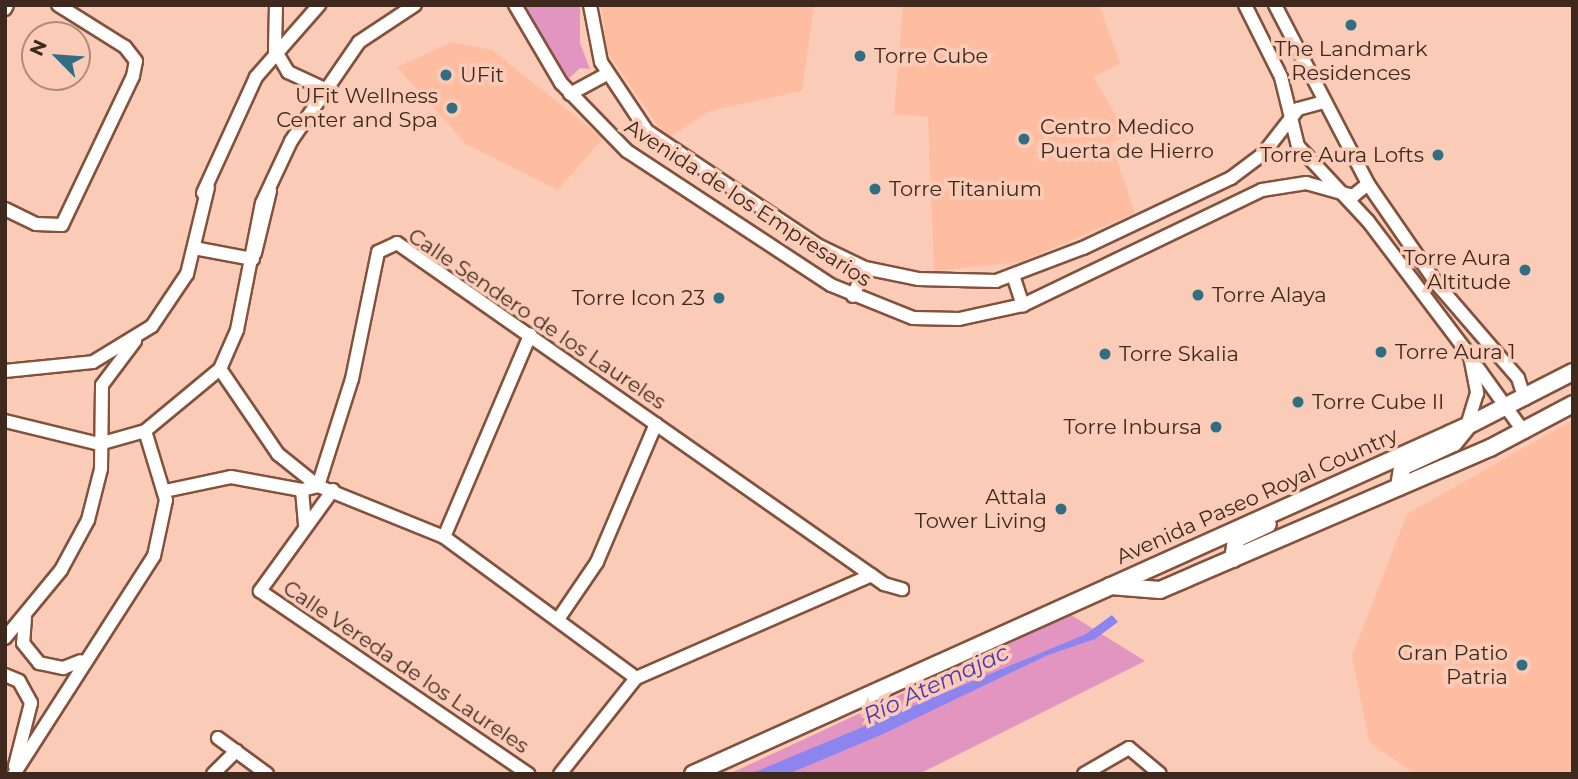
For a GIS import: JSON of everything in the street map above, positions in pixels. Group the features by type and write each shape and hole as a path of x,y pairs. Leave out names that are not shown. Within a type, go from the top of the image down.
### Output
{"street":[{"path":"5,209 36,224 62,225 133,76 136,61 125,47 58,5"},
{"path":"276,5 275,50 288,72 322,88"},
{"path":"5,421 99,444 145,432 220,369 237,330 254,256 262,203 322,88 359,41 415,5"},
{"name":"Avenida de los Empresarios","path":"515,5 570,94 627,151 853,296 933,320 1023,305 1262,190 1306,184 1342,195"},
{"name":"Avenida de los Empresarios","path":"590,5 594,42 607,74 626,106 664,144 800,235 865,268 971,284 1013,275 1231,178 1263,154 1290,117 1303,105 1321,103"},
{"path":"1245,5 1281,77 1290,117 1303,153 1342,195 1470,356 1524,432"},
{"path":"1275,5 1321,103 1368,184 1437,284 1518,379 1525,399 1524,432"},
{"path":"5,638 61,570 88,520 101,469 99,444 102,385 135,341 178,292 194,248 208,187 238,107 275,50 310,8"},
{"path":"570,94 607,74"},
{"path":"1342,195 1360,194 1368,184"},
{"name":"Calle Sendero de los Laureles","path":"318,486 352,379 382,248 397,243 873,575 902,589"},
{"path":"194,248 254,256"},
{"path":"853,296 865,268"},
{"path":"1013,275 1023,305"},
{"path":"444,537 530,335"},
{"path":"5,371 73,368 135,341"},
{"path":"1399,487 1402,467 1454,443 1467,426 1477,393 1470,356"},
{"path":"220,369 278,454 318,486 444,537 559,618 636,678"},
{"name":"Avenida Paseo Royal Country","path":"693,774 1283,506 1467,426 1525,399 1573,372"},
{"name":"Avenida Paseo Royal Country","path":"1110,586 1146,594 1233,559 1524,432 1573,404"},
{"path":"559,618 597,562 656,424"},
{"path":"14,774 86,657 154,556 165,491 145,432"},
{"path":"165,491 231,477 302,490 318,486"},
{"path":"302,490 305,527"},
{"name":"Calle Vereda de los Laureles","path":"333,490 260,591 528,774"},
{"path":"1233,559 1236,539 1269,524 1283,506"},
{"path":"560,774 636,678 873,575"},
{"path":"30,608 22,631 29,655 51,668 86,657"},
{"path":"5,675 19,681 31,703 14,774"},
{"path":"218,738 267,774"},
{"path":"1084,774 1129,748 1160,774"},
{"path":"212,774 236,751"}],"shaded area":[{"path":"520,5 580,5 580,43 590,69 580,68 566,81"},
{"path":"601,5 814,5 802,91 710,111 667,139 607,52"},
{"name":"Centro Medico Puerta de Hierro","path":"903,5 1099,5 1120,63 1094,77 1127,136 1111,143 1135,213 1021,262 934,271 928,117 894,114"},
{"path":"452,42 492,50 603,138 558,190 466,144 397,67"},
{"path":"1573,420 1573,774 1415,774 1369,742 1352,656 1407,514"},
{"path":"1071,615 1145,661 919,774 729,774"},
{"path":"1112,615 1118,622 1095,639 1048,655 881,735 788,774 750,774 1086,634"}],"place":[{"name":"The Landmark Residences","path":"1351,25"},
{"name":"Torre Cube","path":"860,56"},
{"name":"UFit","path":"446,75"},
{"name":"UFit Wellness Center and Spa","path":"452,108"},
{"name":"Centro Medico Puerta de Hierro","path":"1024,139"},
{"name":"Torre Aura Lofts","path":"1438,155"},
{"name":"Torre Titanium","path":"875,189"},
{"name":"Torre Aura Altitude","path":"1525,270"},
{"name":"Torre Alaya","path":"1198,295"},
{"name":"Torre Icon 23","path":"719,298"},
{"name":"Torre Aura 1","path":"1381,352"},
{"name":"Torre Skalia","path":"1105,354"},
{"name":"Torre Cube II","path":"1298,402"},
{"name":"Torre Inbursa","path":"1216,427"},
{"name":"Attala Tower Living","path":"1061,509"},
{"name":"Gran Patio Patria","path":"1522,665"}],"water label":[{"name":"Río Atemajac","path":"936,684"}]}
